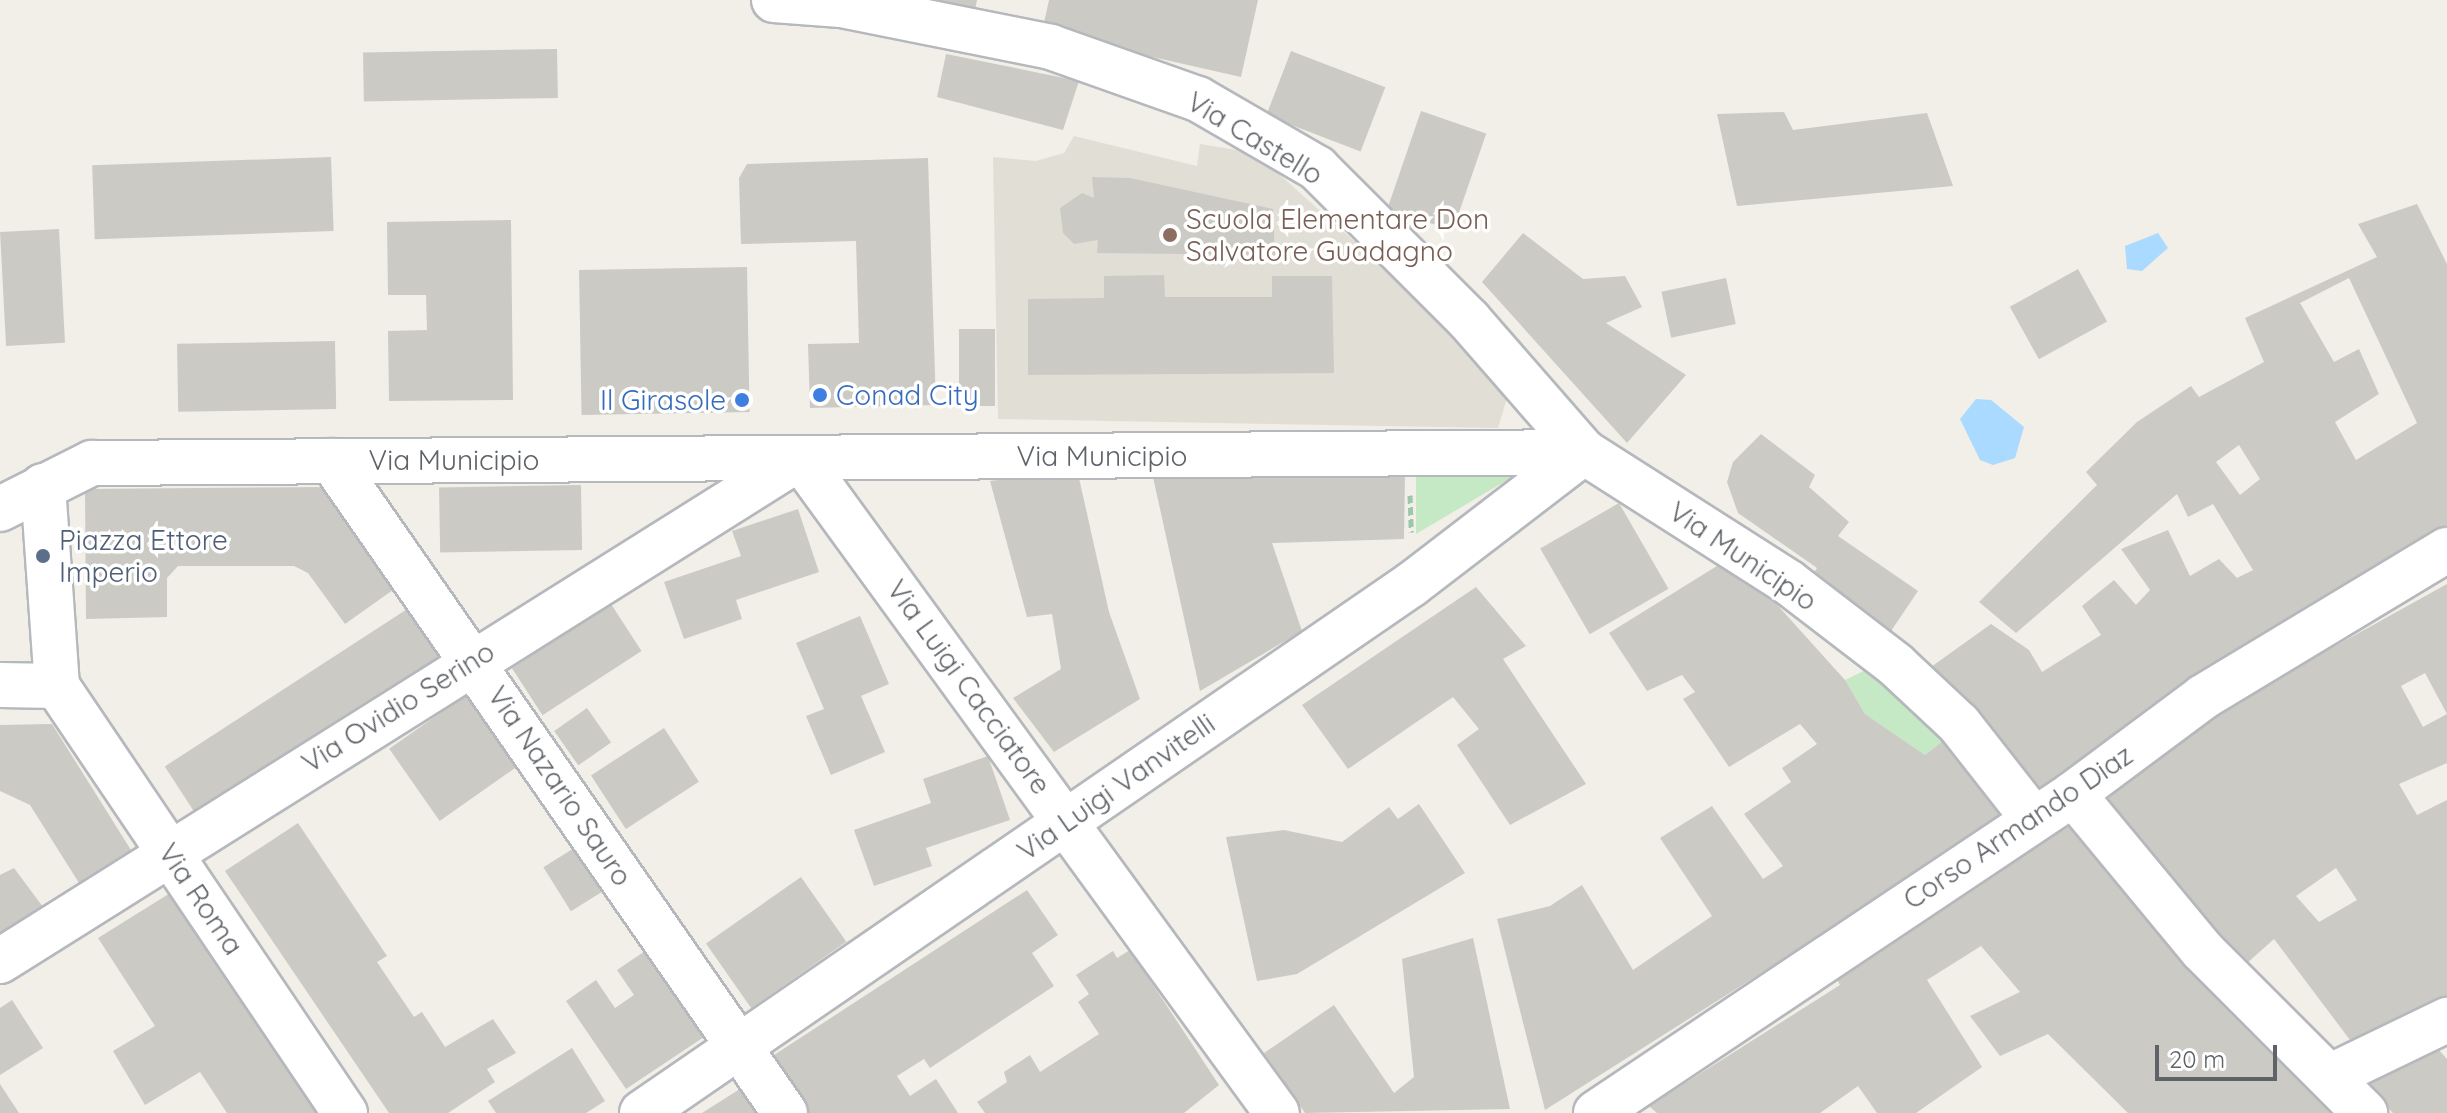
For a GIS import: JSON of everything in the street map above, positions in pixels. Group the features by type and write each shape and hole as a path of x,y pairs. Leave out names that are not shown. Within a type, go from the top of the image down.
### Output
{"street":[{"name":"Via Castello","path":"774,0 841,5 1051,47 1198,99 1317,168 1469,320 1584,452"},
{"name":"Via Municipio","path":"0,509 92,463 1584,452 1788,582 1896,665 1959,724 2032,817"},
{"name":"Via Luigi Vanvitelli","path":"642,1113 1412,584 1584,452"},
{"name":"Via Ovidio Serino","path":"0,961 473,659 800,458"},
{"name":"Via Luigi Cacciatore","path":"800,458 1277,1113"},
{"name":"Via Nazario Sauro","path":"332,461 473,659 785,1113"},
{"path":"0,685 57,686 43,486"},
{"name":"Corso Armando Diaz","path":"1606,1110 2032,817 2073,794 2203,697 2447,550"},
{"name":"Via Roma","path":"57,686 345,1113"},
{"path":"2073,794 2202,950 2333,1075 2365,1113"},
{"path":"2333,1075 2447,1020"}],"path":[{"path":"1409,454 1412,584"}],"shaded area":[{"name":"Scuola Elementare Don Salvatore Guadagno","path":"1074,136 1197,166 1200,144 1255,153 1424,303 1509,391 1498,428 998,419 993,157 1036,161 1064,153"}],"green space":[{"path":"1416,473 1519,473 1416,534"},
{"path":"1872,667 1948,737 1925,755 1865,714 1845,680"}],"water":[{"path":"2158,233 2168,248 2142,271 2127,269 2125,246"},
{"path":"1976,399 1991,400 2024,427 2015,458 1993,465 1980,460 1960,419"}],"building":[{"path":"928,0 977,0 975,10"},
{"path":"1049,0 1258,0 1241,77 1042,32"},
{"path":"557,49 558,98 364,101 363,52"},
{"path":"1291,51 1385,87 1361,152 1266,115"},
{"path":"946,54 1079,81 1063,130 937,97"},
{"path":"1421,111 1486,133 1453,231 1387,208"},
{"path":"1784,112 1793,130 1927,113 1953,186 1737,206 1717,114"},
{"path":"331,157 334,231 95,239 92,165"},
{"path":"928,158 936,405 810,408 808,344 859,343 856,241 741,244 739,178 747,164"},
{"path":"1092,177 1130,178 1273,209 1275,255 1097,253 1098,240 1074,244 1063,233 1060,208 1082,193 1094,198"},
{"path":"2417,204 2447,264 2447,525 2293,619 2035,799 1973,704 1931,667 1991,624 2029,650 2042,672 2101,635 2082,606 2114,580 2136,605 2150,590 2121,549 2168,530 2190,576 2219,559 2237,578 2253,570 2213,504 2188,517 2177,494 2016,633 1979,602 2097,485 2086,472 2137,422 2191,386 2199,397 2264,362 2245,318 2377,257 2358,224","holes":["2349,278 2417,423 2356,460 2335,422 2379,394 2359,349 2334,362 2300,303","2239,445 2260,479 2240,495 2216,462"]},
{"path":"511,220 513,400 389,401 388,331 427,330 426,295 388,295 387,222"},
{"path":"59,229 65,343 6,346 0,232"},
{"path":"1523,233 1583,279 1625,276 1642,307 1606,323 1686,375 1627,443 1482,282"},
{"path":"747,267 750,412 582,415 579,270"},
{"path":"2078,269 2107,321 2039,359 2010,307"},
{"path":"1164,275 1165,297 1272,297 1272,276 1332,276 1334,373 1028,375 1028,299 1104,298 1104,276"},
{"path":"1726,278 1736,324 1671,338 1661,292"},
{"path":"959,329 995,329 995,406 959,406"},
{"path":"335,341 336,409 178,412 177,344"},
{"path":"1761,434 1815,475 1809,487 1849,522 1838,536 1918,591 1887,637 1806,583 1817,568 1738,513 1727,482 1733,462"},
{"path":"1077,469 1109,612 1140,699 1054,752 1013,698 1061,669 1052,614 1027,617 990,481"},
{"path":"1405,475 1404,539 1272,543 1302,631 1200,691 1153,477"},
{"path":"581,485 582,550 440,552 439,487"},
{"path":"330,487 400,585 345,624 308,573 294,566 178,566 167,578 167,617 86,619 85,489"},
{"path":"1619,503 1668,589 1590,634 1540,548"},
{"path":"798,509 819,572 736,600 742,619 684,639 664,582 741,556 732,531"},
{"path":"1733,556 1845,680 1865,714 1925,755 1948,737 2012,814 1545,1110 1497,919 1550,906 1582,885 1633,970 1712,916 1660,838 1712,806 1763,879 1783,866 1744,814 1791,782 1782,768 1817,744 1800,724 1729,767 1683,699 1695,692 1682,675 1647,691 1609,633"},
{"path":"2447,584 2447,714 2447,763 2399,784 2417,815 2447,800 2447,1000 2353,1044 2274,939 2245,965 2099,799 2238,700","holes":["2425,673 2447,714 2423,727 2401,686","2336,868 2357,900 2319,922 2296,896"]},
{"path":"1476,587 1526,646 1503,659 1586,784 1510,825 1457,745 1479,729 1453,697 1348,769 1302,705"},
{"path":"418,602 454,657 201,822 165,766"},
{"path":"611,604 641,651 543,715 512,668"},
{"path":"860,616 889,684 861,696 885,752 831,775 806,716 824,709 796,643"},
{"path":"476,688 526,760 440,821 389,749"},
{"path":"587,708 611,742 578,765 554,731"},
{"path":"52,724 136,858 84,891 30,805 0,791 0,725"},
{"path":"664,728 699,782 626,829 591,775"},
{"path":"988,756 1010,820 926,848 932,866 874,886 854,830 931,803 923,779"},
{"path":"1419,804 1465,873 1297,974 1257,981 1226,837 1284,830 1342,842 1389,807 1398,819"},
{"path":"2067,814 2344,1113 2128,1113 2048,1034 2000,1056 1970,1016 2020,992 1981,946 1927,980 1982,1067 1916,1113 1877,1113 1858,1086 1820,1113 1657,1113 1649,1106 1840,985 1832,970"},
{"path":"298,823 387,956 377,962 414,1017 422,1012 445,1047 493,1019 516,1053 487,1069 495,1082 448,1113 389,1113 225,871"},
{"path":"579,845 607,889 571,911 543,867"},
{"path":"14,868 46,911 0,942 0,875"},
{"path":"801,877 846,942 751,1008 706,944"},
{"path":"175,890 320,1113 227,1113 200,1072 145,1105 113,1051 155,1026 98,938"},
{"path":"1027,890 1058,935 1032,953 1054,986 930,1068 924,1059 897,1076 910,1096 936,1079 958,1113 808,1113 771,1057"},
{"path":"1473,938 1510,1109 1305,1113 1264,1053 1334,1005 1394,1093 1414,1077 1402,959"},
{"path":"654,945 713,1031 626,1089 566,1001 596,980 615,1008 634,995 617,970"},
{"path":"1130,950 1219,1085 1184,1113 985,1113 977,1102 1007,1082 1004,1072 1030,1055 1040,1072 1099,1034 1078,1002 1089,994 1076,975 1113,951 1117,958"},
{"path":"12,1000 43,1048 0,1075 0,1008"},
{"path":"2428,1038 2447,1059 2447,1113 2393,1113 2367,1086"},
{"path":"572,1048 605,1101 586,1113 496,1113 488,1101"},
{"path":"751,1082 771,1113 702,1113"},
{"path":"0,1084 19,1113 0,1113"}],"place":[{"name":"Scuola Elementare Don Salvatore Guadagno","path":"1170,235"},
{"name":"Conad City","path":"820,395"},
{"name":"Il Girasole","path":"742,400"},
{"name":"Piazza Ettore Imperio","path":"43,556"}]}
